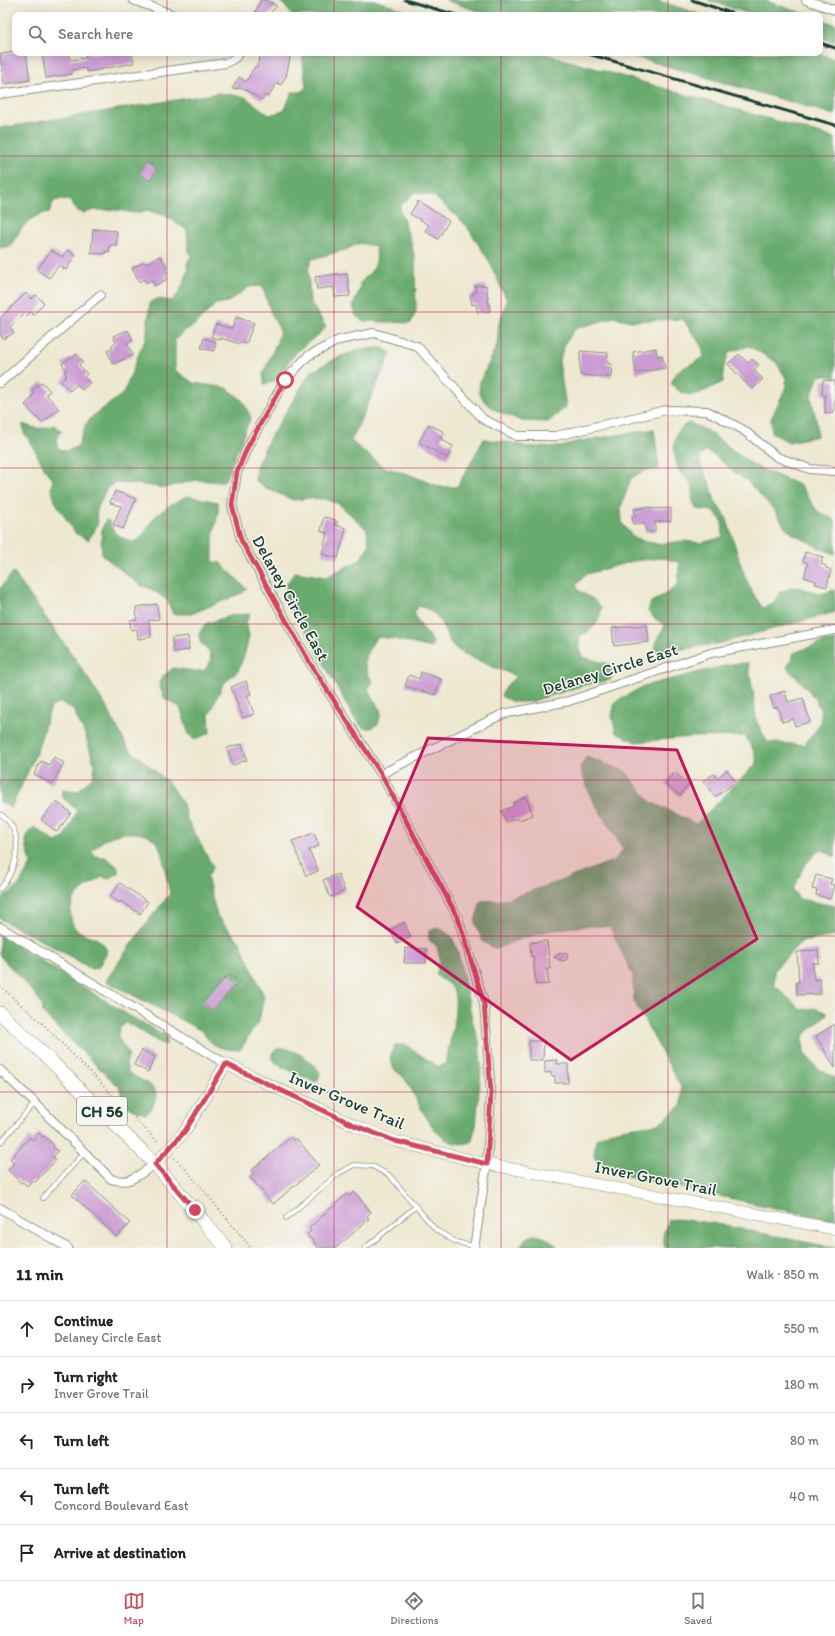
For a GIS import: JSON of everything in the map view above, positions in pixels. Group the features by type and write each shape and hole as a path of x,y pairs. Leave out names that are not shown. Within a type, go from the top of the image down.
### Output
{"main road":[{"name":"CH 56","path":"0,1013 49,1059 155,1164 226,1248"}],"street":[{"path":"133,0 166,12"},
{"path":"806,0 835,10"},
{"path":"0,94 226,64 237,56"},
{"path":"0,383 100,295"},
{"name":"Delaney Circle East","path":"474,1247 487,1164 491,1093 484,1003 458,918 381,774 310,663 241,540 232,505 237,472 248,446 285,380 308,356 339,340 374,334 417,346 483,419 517,436 556,436 666,410 707,411 742,429 777,457 810,469 835,471"},
{"name":"Delaney Circle East","path":"381,774 502,714 569,701 711,653 835,630"},
{"name":"Inver Grove Trail","path":"0,927 226,1064 356,1126 395,1141 487,1164 835,1229"},
{"path":"0,1070 111,1179 121,1182 130,1180 155,1164 167,1152 185,1131 226,1064"},
{"path":"0,1208 68,1248"}],"lane":[{"path":"0,814 8,819 16,833 16,845 13,869 8,879 0,889"},
{"path":"0,1143 35,1103"},
{"path":"43,1198 85,1152"},
{"path":"286,1218 339,1173 354,1165 372,1166 389,1175 436,1230 456,1242 474,1247"},
{"path":"365,1248 415,1207"}],"path":[{"path":"0,986 43,1024 184,1168 251,1248"}],"highlighted area":[{"path":"428,738 677,750 757,939 571,1060 357,907"}],"green space":[{"path":"280,0 374,0 410,12 290,12"},
{"path":"445,0 657,0 693,12 481,12"},
{"path":"708,0 763,0 799,12 744,12"},
{"path":"823,20 835,24 835,42 823,38"},
{"path":"823,55 835,59 835,115 632,56"},
{"path":"302,56 552,56 835,138 835,377 819,375 811,397 817,424 817,436 789,442 772,433 771,419 786,387 786,378 776,362 749,346 729,352 723,370 723,382 696,394 690,395 678,390 671,383 678,371 704,357 702,347 683,319 631,321 615,317 575,329 565,343 559,362 566,407 548,422 522,421 493,409 485,402 479,393 480,382 497,345 499,323 507,301 489,261 466,225 434,196 415,192 401,205 400,210 411,242 415,260 416,311 411,323 363,321 356,316 353,305 360,289 360,283 372,271 376,263 377,258 375,246 360,243 345,250 312,259 308,270 310,302 326,327 297,352 274,382 264,384 263,374 277,342 280,330 272,316 262,286 249,287 228,302 216,304 196,324 184,331 175,340 175,370 193,383 227,388 242,400 251,417 224,482 195,480 165,488 114,483 106,489 96,512 98,522 94,532 88,540 75,533 55,501 51,488 53,480 46,471 24,433 23,424 38,428 46,428 54,425 62,431 58,435 57,448 67,451 78,446 86,424 93,416 124,393 141,348 146,339 150,302 158,299 172,301 179,292 185,280 187,264 191,256 188,247 187,230 166,216 147,210 135,213 117,210 94,210 84,213 78,211 70,201 62,199 54,201 49,212 35,217 25,224 10,246 0,248 0,128 219,93 245,97 269,115 284,111 292,92 301,92 306,87"},
{"path":"382,348 391,353 351,441 383,467 408,474 440,487 457,487 484,439 513,443 527,447 562,447 575,442 654,429 659,469 644,471 631,478 621,507 622,523 631,535 643,541 659,544 684,541 701,543 723,537 722,521 713,511 696,509 692,498 692,485 681,473 677,465 674,451 676,437 683,426 689,423 706,430 753,465 801,486 817,511 835,520 835,554 793,534 785,527 775,511 746,480 736,474 714,455 706,451 700,456 702,467 717,505 726,517 745,576 763,608 773,604 780,592 793,587 802,588 821,594 835,590 835,612 721,643 658,653 655,642 665,626 648,611 651,602 669,592 678,584 679,567 681,563 663,558 633,561 587,574 576,585 578,590 594,600 601,607 598,621 589,631 580,636 579,647 582,657 609,664 616,668 610,680 584,685 530,702 513,702 501,696 505,687 516,676 483,663 458,650 450,641 438,618 427,609 419,606 414,612 417,620 433,642 431,648 395,639 377,637 369,649 365,659 365,664 373,682 368,689 381,712 378,724 372,728 363,728 355,719 297,616 285,600 287,583 295,572 326,577 360,560 369,545 367,530 339,504 326,499 310,498 293,500 266,488 255,480 256,467 269,439 311,372 335,359 360,349"},
{"path":"187,496 218,502 218,513 213,536 213,562 221,563 247,589 242,593 191,614 173,614 167,600 151,589 140,585 102,555 102,528 106,520 109,521 115,532 121,537 132,542 140,538 157,515"},
{"path":"13,572 78,663 107,708 128,748 167,781 183,804 187,819 213,867 207,877 217,916 240,942 264,996 259,1021 240,1050 222,1048 214,1044 202,1031 106,981 136,937 170,894 160,847 153,839 133,833 118,834 106,839 92,850 94,856 105,857 118,867 118,873 107,879 103,876 85,888 72,903 71,920 76,929 83,934 100,940 107,952 98,968 91,969 61,951 0,919 0,899 18,887 31,864 26,844 27,836 34,827 55,842 64,838 77,810 62,797 62,789 78,791 93,776 95,766 85,734 73,710 61,702 51,707 36,753 11,808 0,802 0,589"},
{"path":"250,614 246,623 249,636 245,653 238,671 223,684 209,715 210,733 195,739 189,735 180,707 165,699 159,685 162,677 173,668 204,671 211,661 209,651 200,642 199,634 205,624 233,615"},
{"path":"835,640 835,857 820,849 804,866 793,890 799,899 835,906 835,936 801,942 774,970 774,985 801,1010 814,1008 828,1013 803,1036 804,1053 818,1069 835,1078 835,1221 627,1176 598,1165 594,1155 596,1139 609,1132 621,1129 658,1124 682,1105 681,1087 634,1001 633,976 610,927 581,926 552,930 523,938 496,949 483,942 475,922 481,901 504,900 558,882 615,860 623,849 591,797 580,768 586,757 625,771 651,802 696,824 757,763 755,753 745,736 691,737 636,742 616,733 612,716 615,702 644,686 732,664 748,663 756,720 767,742 804,745 817,728 821,715 816,700 787,668 794,653 826,641"},
{"path":"440,928 452,937 458,952 474,1028 479,1040 481,1068 476,1126 471,1142 458,1144 448,1140 438,1133 430,1123 404,1078 394,1069 390,1057 395,1045 406,1045 438,1067 445,1064 455,1015 455,996 452,987 436,975 440,960 437,946 429,940 429,930"},
{"path":"0,935 133,1018 167,1036 166,1045 156,1041 137,1028 126,1023 119,1031 118,1038 129,1054 126,1063 128,1072 148,1084 155,1091 155,1101 152,1108 146,1114 129,1108 123,1101 120,1088 43,1014 42,1005 34,993 0,956"},
{"path":"285,1048 296,1052 310,1061 320,1074 318,1080 314,1082 277,1064 273,1060 272,1053 277,1049"},
{"path":"675,1219 711,1223 835,1248 665,1248 663,1240 664,1231 669,1220"},
{"path":"534,1235 548,1239 558,1248 519,1248 526,1238"}],"building":[{"path":"261,0 266,0 277,6 271,12 255,12"},
{"path":"12,52 12,56 26,56 30,80 4,84 0,54"},
{"path":"42,56 69,56 70,60 86,58 86,56 133,56 134,63 87,72 86,68 72,70 72,74 46,78"},
{"path":"260,56 290,56 286,77 281,85 277,83 268,97 265,95 262,100 243,88 232,89 239,77 246,82 255,66 257,67"},
{"path":"146,162 157,169 150,181 139,174"},
{"path":"418,201 449,221 438,239 425,231 429,225 410,214"},
{"path":"93,229 117,231 116,245 110,245 109,252 105,251 105,254 91,253"},
{"path":"51,250 62,257 67,250 75,255 66,270 59,265 49,278 37,270"},
{"path":"160,256 167,268 165,269 168,274 165,275 167,279 155,286 152,280 146,283 144,279 139,282 132,268 144,262 146,264"},
{"path":"347,274 350,296 335,297 334,287 317,289 315,277"},
{"path":"486,285 490,311 478,313 476,304 472,305 470,295 473,295 473,293 476,292 475,286"},
{"path":"26,293 31,299 36,295 44,303 33,315 30,312 26,317 24,315 10,327 14,333 3,339 0,334 0,318"},
{"path":"236,317 254,323 246,344 211,337 216,324 232,329"},
{"path":"128,330 133,340 127,343 133,355 113,364 107,351 113,348 112,345 116,343 113,336"},
{"path":"204,338 216,342 214,351 201,348"},
{"path":"656,348 657,356 662,355 665,368 636,373 633,352"},
{"path":"580,351 608,353 607,363 612,364 611,377 580,375"},
{"path":"76,354 83,362 79,365 87,374 84,377 90,383 82,390 77,384 70,391 61,381 67,375 64,372 67,370 62,364"},
{"path":"739,354 748,363 752,359 759,365 754,370 763,379 752,390 728,364"},
{"path":"823,380 835,381 835,410 833,413 825,413 825,395 822,395"},
{"path":"42,382 50,391 46,394 59,409 42,423 25,405 32,398 31,397 34,393 32,390"},
{"path":"429,424 444,432 441,439 453,446 447,458 419,442"},
{"path":"115,491 136,499 123,529 113,525 121,506 110,503"},
{"path":"651,507 651,509 671,508 671,521 655,522 655,532 646,532 645,524 633,524 632,516 635,516 634,509"},
{"path":"324,517 336,520 335,525 346,528 338,558 322,554 327,533 321,531"},
{"path":"805,552 823,557 821,564 831,570 827,587 815,584 816,581 804,577 808,563 803,561"},
{"path":"157,604 159,619 149,620 151,637 138,639 137,629 131,630 130,620 137,619 136,607"},
{"path":"647,625 649,642 614,646 612,628"},
{"path":"188,636 189,650 173,652 172,638"},
{"path":"421,672 441,679 435,695 405,686 409,675 419,679"},
{"path":"246,681 251,694 247,695 254,714 243,718 231,687"},
{"path":"785,691 788,702 803,698 810,722 795,726 793,719 782,722 778,707 774,708 770,696"},
{"path":"242,744 247,760 233,765 227,748"},
{"path":"54,757 64,763 52,784 34,774 41,761 49,765"},
{"path":"727,770 736,782 715,797 703,781 714,774 717,778"},
{"path":"674,772 689,784 680,796 665,784"},
{"path":"526,797 533,815 519,820 518,818 506,822 501,811 514,806 513,803"},
{"path":"56,801 71,813 57,832 41,820"},
{"path":"314,833 319,846 309,850 318,871 306,876 292,841"},
{"path":"338,874 345,891 330,897 323,880"},
{"path":"816,875 832,879 830,884 834,885 830,899 816,895 817,890 812,889"},
{"path":"120,883 148,902 140,914 121,901 120,903 110,897"},
{"path":"404,922 411,937 397,944 390,930"},
{"path":"547,941 550,969 547,969 549,984 536,985 530,943"},
{"path":"405,948 427,949 426,963 404,963"},
{"path":"818,950 819,963 812,963 814,980 820,979 821,994 797,995 796,982 799,982 797,952"},
{"path":"562,952 567,954 568,958 566,960 562,961 554,957"},
{"path":"229,974 239,982 212,1011 202,1002"},
{"path":"835,1024 835,1068 816,1036"},
{"path":"529,1041 544,1041 543,1060 529,1060"},
{"path":"142,1050 155,1057 148,1072 134,1065"},
{"path":"557,1060 557,1064 568,1064 568,1083 555,1083 555,1076 551,1076 551,1072 545,1073 545,1061"},
{"path":"39,1133 54,1145 53,1147 58,1151 53,1157 56,1160 35,1182 33,1180 27,1186 23,1182 21,1183 8,1170 14,1163 10,1159 30,1137 33,1140"},
{"path":"291,1137 294,1141 296,1138 319,1165 273,1204 250,1177 254,1174 251,1171"},
{"path":"85,1181 130,1223 117,1237 72,1195"},
{"path":"354,1192 371,1212 367,1216 369,1219 336,1248 318,1248 307,1234 311,1231 309,1228 347,1194 349,1196"}],"railway":[{"path":"405,0 446,12"},
{"path":"692,0 728,12"},
{"path":"823,44 835,48"},
{"path":"595,56 835,125"}],"route":[{"path":"195,1210 155,1164 185,1131 226,1064 356,1126 395,1141 487,1164 491,1093 484,1003 458,918 381,774 310,663 241,540 232,505 237,472 248,446 285,380"}]}
